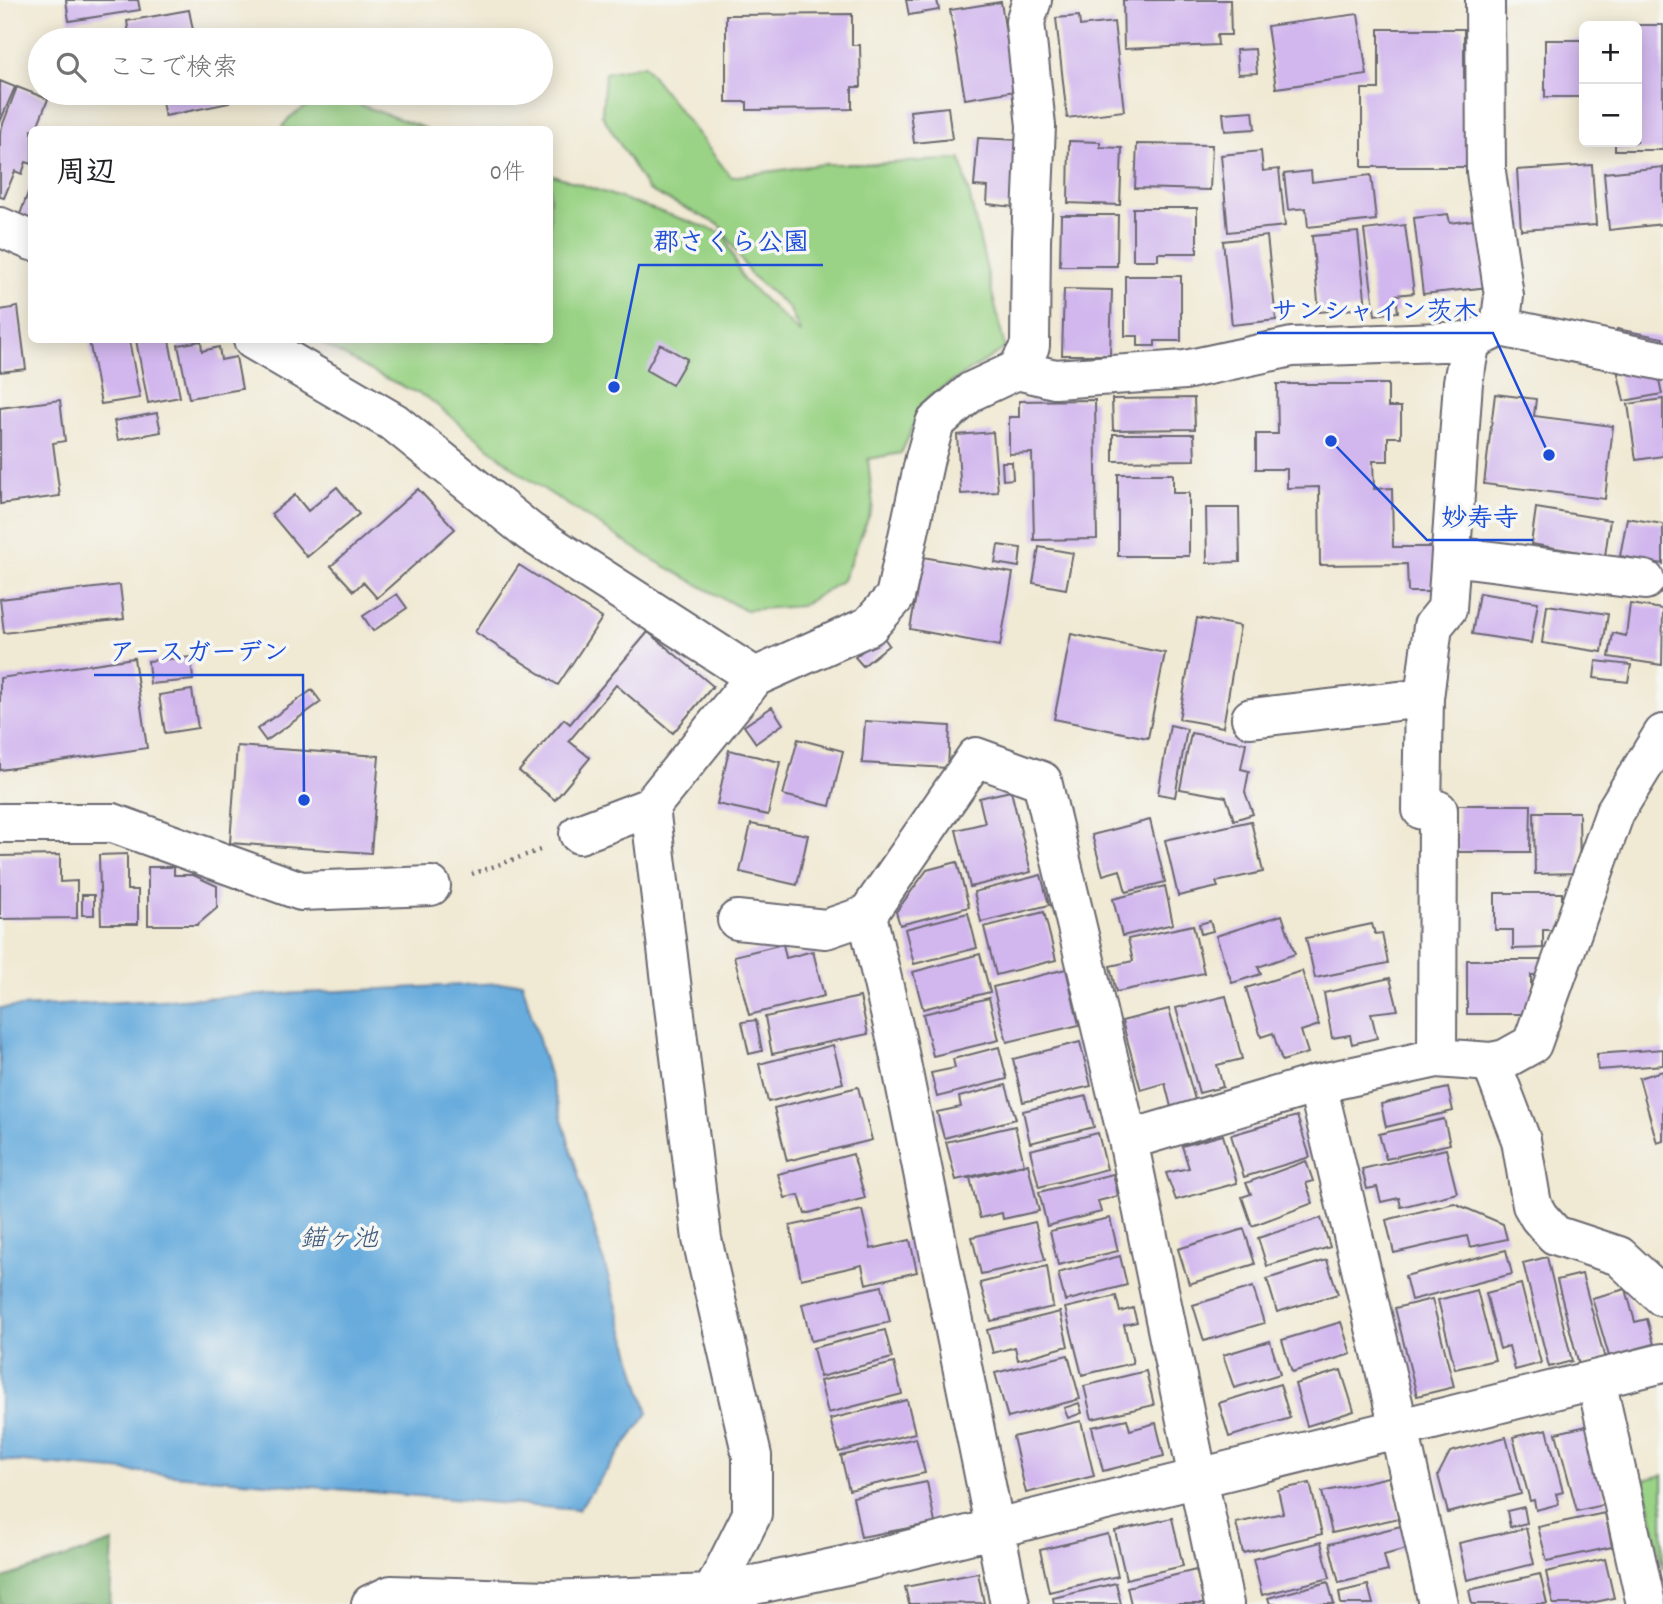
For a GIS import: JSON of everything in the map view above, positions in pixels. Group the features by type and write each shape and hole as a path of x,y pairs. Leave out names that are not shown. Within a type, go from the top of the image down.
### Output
{"street":[{"path":"579,834 650,807 755,677 869,626 895,597 925,458 936,423 972,391 1017,370 1030,346 1036,125 1026,22 1032,0"},
{"path":"1437,1058 1438,810 1422,810 1424,698 1433,626 1447,609 1463,382 1504,296 1486,172 1485,0"},
{"path":"0,227 28,239"},
{"path":"1017,370 1055,379 1185,370 1292,347 1485,334 1663,361"},
{"path":"258,343 395,423 530,533 755,677"},
{"path":"1451,556 1646,580"},
{"path":"1251,718 1424,698"},
{"path":"1128,1140 1317,1084 1437,1058 1491,1062 1505,1059 1532,1044 1615,812 1663,734"},
{"path":"737,920 826,929 867,915 976,757 1042,781 1128,1140 1224,1604"},
{"path":"650,807 702,1239 752,1456 752,1514 712,1594"},
{"path":"0,823 113,823 301,891 431,887"},
{"path":"867,915 896,1038 1010,1604"},
{"path":"1491,1062 1521,1140 1532,1205 1539,1217 1555,1235 1619,1256 1663,1297"},
{"path":"1317,1084 1438,1604"},
{"path":"371,1604 391,1594 549,1600 712,1594 847,1565 1663,1363"},
{"path":"1596,1380 1646,1604"}],"path":[{"path":"431,887 510,863 579,834"}],"green space":[{"path":"644,65 731,177 824,164 961,159 1005,348 927,398 901,453 868,459 873,506 843,580 801,606 744,610 655,561 525,477 428,398 321,343 553,343 553,175 723,233 743,280 801,334 789,308 750,274 720,225 648,190 602,115 605,73"},
{"path":"309,105 360,105 419,126 283,126 289,118"},
{"path":"1663,1475 1663,1570 1644,1480"},
{"path":"113,1542 110,1604 0,1604 0,1579"}],"water":[{"name":"錨ヶ池","path":"522,982 648,1413 578,1510 0,1460 0,1008"}],"building":[{"path":"66,0 138,0 140,10 69,21"},
{"path":"906,0 937,0 939,10 909,15"},
{"path":"1123,0 1230,0 1231,35 1217,35 1218,45 1124,49"},
{"path":"1001,2 1015,91 965,99 950,10"},
{"path":"189,10 193,28 128,28 127,21"},
{"path":"852,14 852,45 860,45 861,87 852,87 852,109 747,110 747,102 726,102 726,15"},
{"path":"1358,14 1367,75 1276,88 1267,26"},
{"path":"1079,16 1080,26 1114,22 1124,111 1067,118 1056,18"},
{"path":"1642,25 1663,25 1663,150 1615,150 1615,147 1642,147"},
{"path":"1379,29 1464,29 1464,78 1476,78 1476,167 1362,167 1362,89 1379,89"},
{"path":"1545,40 1579,40 1579,97 1545,97"},
{"path":"1255,49 1257,73 1238,74 1236,50"},
{"path":"0,81 15,87 0,122"},
{"path":"17,87 28,91 28,105 46,105 37,126 28,126 28,163 22,174 15,171 4,198 0,197 0,132"},
{"path":"163,105 219,105 165,116"},
{"path":"948,107 952,139 914,143 910,111"},
{"path":"1253,111 1255,129 1225,131 1223,113"},
{"path":"978,138 1019,140 1014,207 987,204 988,187 974,186"},
{"path":"1069,141 1100,142 1100,147 1122,148 1120,205 1068,203"},
{"path":"1137,144 1212,145 1210,190 1135,188"},
{"path":"1261,151 1263,171 1279,169 1285,226 1228,232 1221,155"},
{"path":"1592,165 1596,225 1521,230 1517,170"},
{"path":"1663,167 1663,224 1609,230 1604,173"},
{"path":"1311,171 1312,182 1371,175 1376,220 1308,227 1306,208 1288,210 1284,174"},
{"path":"28,193 28,220 19,217"},
{"path":"1133,208 1197,208 1197,253 1158,253 1158,260 1133,260"},
{"path":"1448,214 1450,223 1481,219 1489,287 1423,294 1414,218"},
{"path":"1061,215 1118,215 1117,266 1060,266"},
{"path":"1405,225 1414,293 1396,295 1398,312 1375,315 1364,230"},
{"path":"1358,232 1366,308 1319,312 1312,236"},
{"path":"1267,236 1276,320 1232,325 1223,241"},
{"path":"1125,276 1181,276 1181,341 1155,341 1155,346 1138,346 1138,336 1125,336"},
{"path":"1064,289 1112,290 1110,355 1062,355"},
{"path":"18,307 26,369 0,372 0,310"},
{"path":"1617,329 1663,338 1663,354 1613,344"},
{"path":"90,343 130,343 140,398 101,404"},
{"path":"137,343 170,343 180,397 148,403"},
{"path":"201,343 202,351 219,347 221,360 236,357 242,389 189,398 178,345"},
{"path":"660,344 687,359 672,385 646,370"},
{"path":"1617,369 1658,375 1662,394 1624,401"},
{"path":"1277,384 1388,384 1388,407 1401,407 1401,437 1388,437 1388,461 1373,461 1374,489 1392,488 1393,547 1433,547 1434,592 1408,592 1407,564 1320,565 1319,487 1287,488 1287,469 1256,469 1256,434 1278,434"},
{"path":"1495,394 1536,399 1534,416 1613,426 1605,499 1484,484"},
{"path":"1194,398 1195,429 1113,430 1112,399"},
{"path":"1663,399 1663,456 1636,460 1628,404"},
{"path":"60,400 65,441 53,443 60,496 0,504 0,408"},
{"path":"1095,400 1097,539 1034,540 1032,453 1009,454 1009,417 1019,417 1019,401"},
{"path":"157,413 161,432 118,440 114,421"},
{"path":"993,432 998,492 961,494 957,435"},
{"path":"1113,434 1194,434 1195,460 1113,461"},
{"path":"1002,462 1012,462 1013,479 1003,480"},
{"path":"1118,474 1173,474 1173,493 1189,493 1189,556 1118,556"},
{"path":"337,487 359,514 307,557 271,514 295,495 308,511"},
{"path":"418,489 455,529 377,598 363,582 354,591 331,566"},
{"path":"1206,508 1239,508 1240,562 1207,563"},
{"path":"1536,508 1610,520 1605,556 1531,544"},
{"path":"1627,518 1663,524 1663,564 1620,556"},
{"path":"998,545 1021,548 1019,567 995,563"},
{"path":"1039,547 1073,553 1066,589 1033,583"},
{"path":"923,557 1013,573 1000,646 910,629"},
{"path":"519,565 602,618 558,685 475,632"},
{"path":"120,585 124,619 4,633 0,599"},
{"path":"1479,593 1538,602 1531,643 1472,634"},
{"path":"397,594 407,608 373,631 363,616"},
{"path":"1630,604 1663,609 1662,665 1609,657 1613,633 1626,636"},
{"path":"1547,605 1608,614 1602,652 1542,643"},
{"path":"1197,618 1240,626 1223,727 1179,719"},
{"path":"648,632 713,686 673,733 616,685 569,741 590,758 555,800 519,771 564,719 570,724"},
{"path":"1071,634 1165,653 1148,738 1054,719"},
{"path":"882,635 889,645 863,666 855,657"},
{"path":"191,657 193,680 150,684 148,661"},
{"path":"134,658 147,748 0,770 0,678"},
{"path":"1596,661 1631,665 1628,682 1594,678"},
{"path":"192,690 198,728 165,733 159,695"},
{"path":"312,690 321,702 266,741 257,729"},
{"path":"772,707 783,724 756,743 744,726"},
{"path":"865,721 950,726 948,768 862,763"},
{"path":"1170,725 1187,729 1175,797 1158,794"},
{"path":"1191,733 1246,743 1241,769 1249,771 1245,792 1253,814 1234,820 1226,797 1180,789"},
{"path":"798,739 843,751 830,806 783,795"},
{"path":"237,746 379,756 371,853 230,843"},
{"path":"729,750 780,762 768,815 717,804"},
{"path":"1011,791 1031,872 970,887 956,830 985,823 979,798"},
{"path":"1458,805 1531,805 1530,852 1458,852"},
{"path":"1534,812 1579,812 1580,873 1535,874"},
{"path":"1150,820 1165,882 1126,892 1120,870 1103,875 1092,835"},
{"path":"1251,821 1263,872 1216,882 1218,887 1178,896 1165,840"},
{"path":"751,824 808,835 797,885 740,872"},
{"path":"127,854 127,890 138,890 138,924 101,924 99,855"},
{"path":"60,855 60,882 77,881 77,918 0,919 0,856"},
{"path":"957,862 969,907 900,925 896,912 927,870"},
{"path":"148,867 174,867 174,875 193,875 217,886 217,908 197,925 148,925"},
{"path":"1041,875 1049,905 981,922 974,892"},
{"path":"1165,886 1173,924 1122,936 1113,899"},
{"path":"1495,893 1562,893 1562,930 1543,930 1543,948 1513,949 1513,930 1495,930"},
{"path":"82,895 94,895 94,915 82,915"},
{"path":"1044,912 1056,960 996,975 984,927"},
{"path":"968,913 977,948 914,964 905,929"},
{"path":"1282,915 1295,954 1258,967 1261,974 1232,983 1216,936"},
{"path":"1210,921 1213,931 1201,934 1199,924"},
{"path":"1372,924 1375,934 1382,933 1388,963 1315,978 1306,938"},
{"path":"1193,925 1204,973 1116,992 1110,966 1133,961 1128,939"},
{"path":"783,944 786,958 813,951 824,996 749,1015 734,956"},
{"path":"980,954 990,992 923,1009 913,972"},
{"path":"1467,960 1545,960 1545,975 1531,975 1531,1014 1467,1014"},
{"path":"1066,969 1079,1025 1007,1042 993,987"},
{"path":"1302,971 1319,1025 1301,1031 1308,1053 1282,1061 1273,1033 1261,1037 1246,988"},
{"path":"1390,978 1398,1010 1371,1013 1377,1038 1352,1044 1350,1035 1332,1038 1324,993"},
{"path":"1226,996 1242,1059 1217,1065 1223,1087 1199,1093 1176,1008"},
{"path":"860,997 868,1034 772,1054 765,1017"},
{"path":"989,998 999,1040 933,1056 923,1014"},
{"path":"1169,1009 1195,1100 1171,1107 1165,1083 1141,1090 1122,1021"},
{"path":"756,1020 762,1051 749,1054 742,1022"},
{"path":"1080,1042 1091,1086 1023,1102 1013,1059"},
{"path":"833,1045 843,1083 768,1102 759,1064"},
{"path":"999,1047 1007,1079 937,1097 931,1073 955,1068 953,1059"},
{"path":"1663,1049 1663,1065 1598,1070 1597,1054"},
{"path":"1663,1071 1663,1141 1657,1143 1639,1078"},
{"path":"1006,1085 1016,1119 944,1138 937,1112 961,1107 959,1097"},
{"path":"858,1087 872,1140 787,1161 774,1108"},
{"path":"1448,1088 1453,1111 1386,1127 1381,1104"},
{"path":"1086,1096 1094,1127 1030,1143 1023,1111"},
{"path":"1297,1116 1310,1157 1244,1177 1231,1135"},
{"path":"1444,1119 1450,1144 1386,1159 1379,1134"},
{"path":"1015,1126 1024,1164 956,1180 946,1142"},
{"path":"1098,1133 1107,1169 1039,1187 1030,1150"},
{"path":"1223,1135 1237,1183 1176,1200 1166,1173 1189,1168 1182,1146"},
{"path":"1446,1149 1457,1193 1401,1207 1399,1198 1381,1202 1377,1187 1367,1189 1362,1169"},
{"path":"853,1154 865,1198 805,1214 799,1195 785,1198 778,1174"},
{"path":"1306,1161 1313,1181 1306,1183 1313,1203 1252,1226 1242,1197 1251,1194 1246,1183"},
{"path":"1028,1164 1039,1211 1003,1219 1002,1213 980,1218 970,1178"},
{"path":"1113,1174 1118,1196 1098,1201 1101,1212 1047,1226 1039,1192"},
{"path":"1454,1203 1503,1224 1507,1239 1470,1247 1467,1236 1394,1253 1386,1220"},
{"path":"862,1210 871,1249 910,1240 917,1272 866,1284 862,1265 801,1279 790,1226"},
{"path":"1110,1218 1118,1251 1058,1265 1050,1231"},
{"path":"1321,1218 1330,1247 1267,1266 1258,1238"},
{"path":"1035,1222 1045,1260 981,1274 972,1237"},
{"path":"1244,1229 1255,1264 1189,1284 1178,1249"},
{"path":"1506,1250 1512,1274 1411,1300 1405,1276"},
{"path":"1120,1256 1127,1285 1065,1301 1058,1273"},
{"path":"1547,1257 1572,1361 1549,1367 1523,1263"},
{"path":"1327,1260 1338,1294 1277,1312 1267,1279"},
{"path":"1047,1266 1053,1307 991,1321 980,1283"},
{"path":"1582,1274 1605,1359 1579,1365 1557,1280"},
{"path":"1521,1284 1541,1363 1515,1370 1509,1346 1500,1349 1486,1293"},
{"path":"882,1286 890,1322 811,1341 802,1304"},
{"path":"1253,1287 1264,1323 1204,1341 1193,1305"},
{"path":"1626,1289 1635,1322 1647,1319 1654,1344 1609,1356 1592,1298"},
{"path":"1477,1290 1495,1360 1455,1369 1438,1300"},
{"path":"1116,1296 1120,1312 1133,1308 1137,1322 1124,1325 1133,1363 1082,1375 1065,1308"},
{"path":"1432,1299 1454,1387 1417,1396 1395,1308"},
{"path":"1060,1312 1068,1346 1018,1360 1015,1347 993,1353 987,1330"},
{"path":"1341,1322 1351,1354 1292,1372 1282,1340"},
{"path":"885,1330 892,1358 820,1377 813,1348"},
{"path":"1270,1341 1280,1374 1234,1388 1223,1355"},
{"path":"1068,1355 1080,1399 1008,1418 995,1373"},
{"path":"894,1363 902,1394 828,1413 820,1381"},
{"path":"1341,1370 1354,1411 1307,1426 1295,1384"},
{"path":"1146,1371 1154,1405 1092,1419 1084,1386"},
{"path":"1280,1384 1290,1418 1229,1437 1219,1403"},
{"path":"907,1400 915,1433 839,1452 830,1419"},
{"path":"1079,1403 1082,1413 1068,1418 1064,1408"},
{"path":"1127,1419 1130,1430 1156,1423 1164,1456 1103,1471 1092,1427"},
{"path":"1081,1421 1094,1476 1026,1493 1013,1437"},
{"path":"1587,1426 1607,1504 1577,1511 1556,1433"},
{"path":"1547,1429 1563,1492 1556,1494 1559,1504 1536,1510 1534,1500 1530,1501 1513,1437"},
{"path":"1506,1437 1521,1494 1448,1513 1438,1475 1450,1452"},
{"path":"916,1438 925,1473 849,1490 841,1456"},
{"path":"1389,1477 1399,1518 1332,1533 1322,1492"},
{"path":"927,1482 935,1523 861,1537 853,1497"},
{"path":"1310,1483 1322,1534 1243,1553 1236,1523 1283,1513 1278,1490"},
{"path":"1524,1507 1527,1523 1510,1527 1507,1511"},
{"path":"1605,1513 1612,1547 1547,1561 1538,1527"},
{"path":"1172,1518 1183,1566 1126,1579 1115,1531"},
{"path":"1405,1525 1410,1548 1384,1555 1388,1571 1339,1583 1329,1544"},
{"path":"1526,1528 1534,1564 1467,1580 1459,1543"},
{"path":"1108,1534 1118,1576 1049,1592 1040,1550"},
{"path":"1321,1542 1330,1578 1262,1595 1253,1559"},
{"path":"1605,1559 1614,1598 1586,1604 1553,1604 1546,1572"},
{"path":"1196,1570 1205,1604 1131,1604 1127,1587"},
{"path":"978,1573 984,1603 909,1604 905,1587"},
{"path":"1540,1574 1547,1604 1472,1604 1469,1590"},
{"path":"1328,1582 1334,1604 1270,1604 1268,1598"},
{"path":"1116,1583 1121,1604 1054,1604 1053,1598"},
{"path":"1368,1585 1373,1604 1341,1604 1339,1592"}],"place":[{"name":"郡さくら公園","path":"614,387"},
{"name":"妙寿寺","path":"1331,441"},
{"name":"サンシャイン茨木","path":"1549,455"},
{"name":"アースガーデン","path":"304,800"}]}
